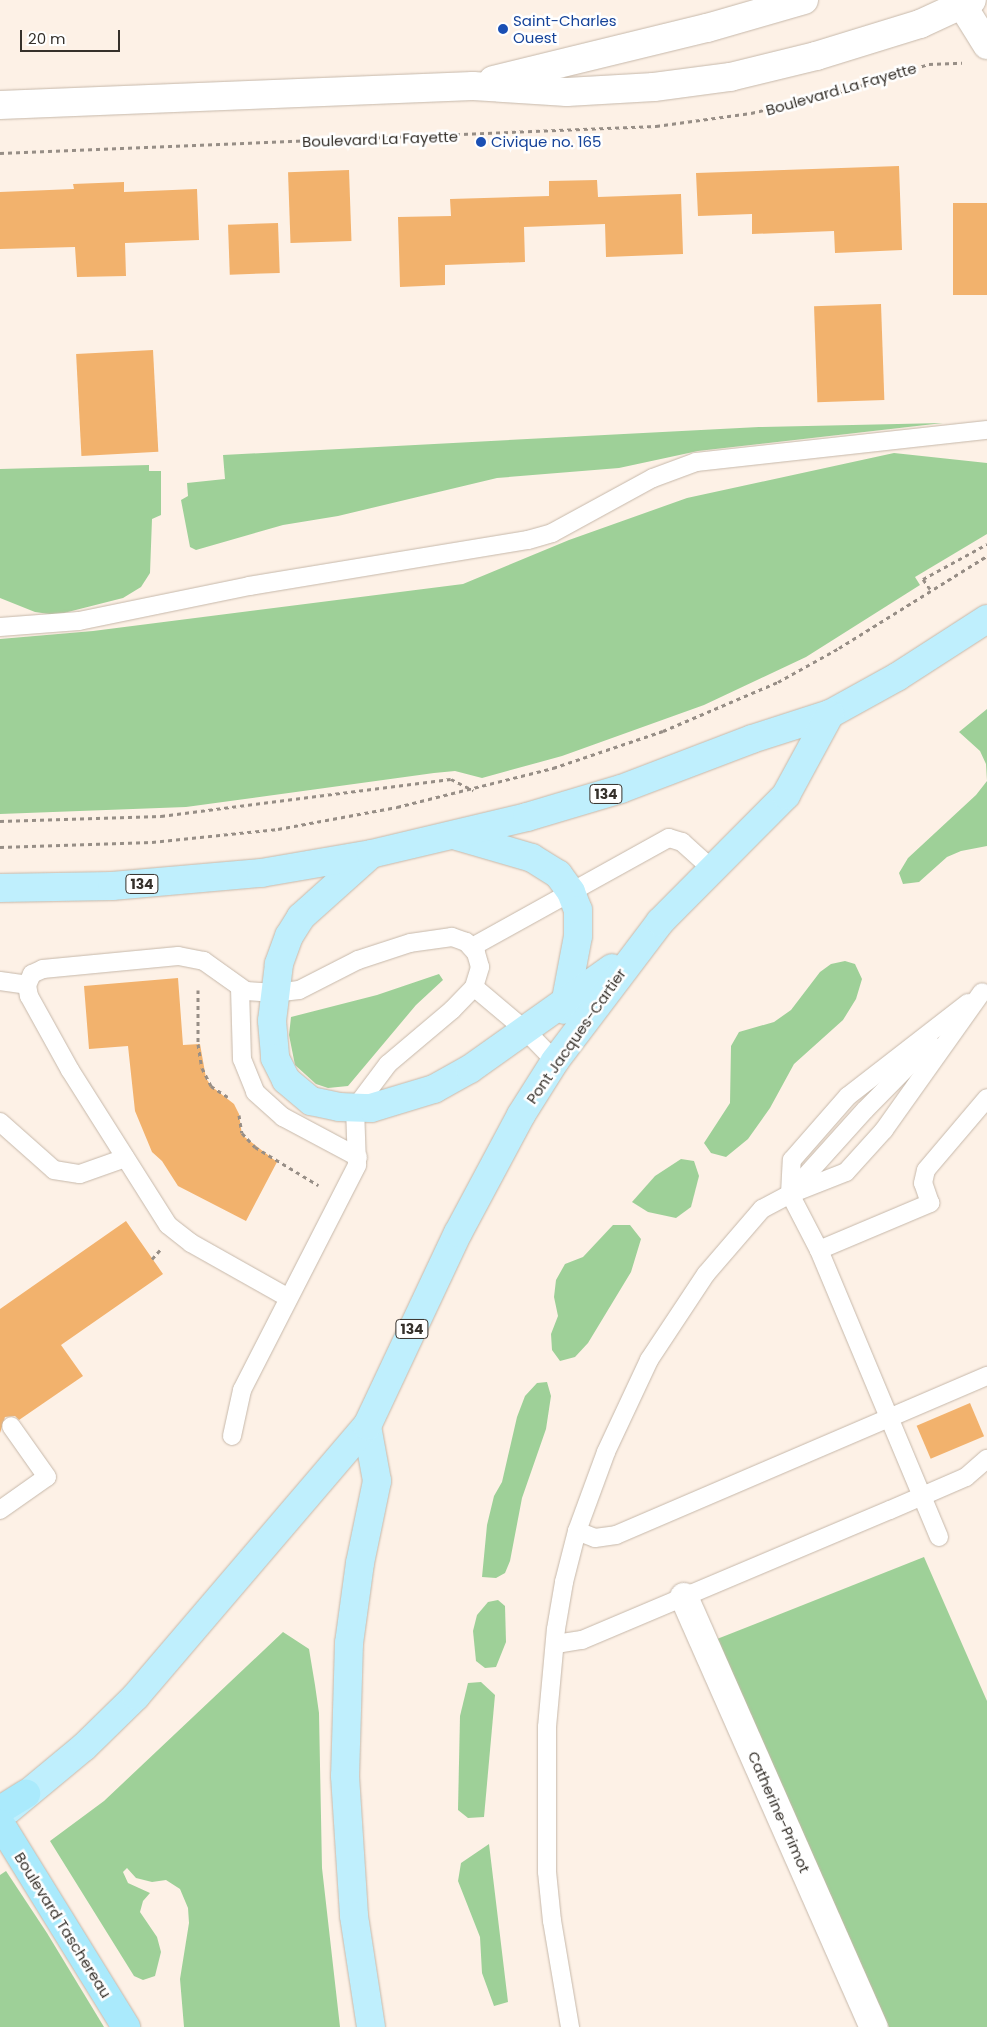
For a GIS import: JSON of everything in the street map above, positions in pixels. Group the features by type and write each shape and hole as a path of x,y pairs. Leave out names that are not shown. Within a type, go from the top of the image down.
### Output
{"highway":[{"path":"0,1810 26,1794"},
{"name":"Boulevard Taschereau","path":"0,1822 126,2027"}],"main road":[{"name":"134","path":"0,888 112,886 261,873 371,854 456,835 620,789 752,739 830,714 897,677 987,619"},
{"name":"Pont Jacques-Cartier","path":"0,1817 84,1746 136,1696 367,1426 458,1233 521,1115 555,1061 636,951 710,868 786,795 830,714"},
{"path":"456,835 532,858 558,874 571,892 578,910 578,929 555,1061"},
{"path":"371,854 295,924 279,964 275,993 272,1048 286,1080 311,1101 355,1108 402,1101 434,1089 458,1077 636,951"},
{"path":"367,1426 377,1481 360,1563 350,1635 345,1776 354,1916 371,2027"}],"street":[{"path":"473,86 707,28 804,0"},
{"path":"0,105 473,86 567,92 654,87 730,77 899,32 964,2 987,45"},
{"name":"Catherine-Primot","path":"684,1597 874,2027"}],"lane":[{"path":"0,626 79,621 249,586 528,540 552,533 653,478 696,462 987,430"},
{"path":"472,947 669,838 682,842 710,868"},
{"path":"232,1436 242,1390 287,1297 340,1197 358,1157 355,1108 388,1064 474,987 480,967 472,947 452,937 410,943 358,960 299,990 275,993 240,988 198,959 178,956 43,969 32,974 27,985 29,996 70,1070 124,1158 176,1232 287,1297"},
{"path":"0,981 27,985"},
{"path":"474,987 525,1030 555,1061"},
{"path":"240,988 242,1059 255,1092 283,1117 358,1157"},
{"path":"570,2027 552,1921 545,1827 547,1727 564,1582 577,1531 623,1414 667,1329 706,1274 759,1211 790,1194 846,1172 884,1130 985,989"},
{"path":"938,1537 887,1418 819,1250 790,1194 792,1160 848,1096 985,989"},
{"path":"819,1250 930,1203 923,1183 926,1170 987,1098"},
{"path":"0,1122 43,1162 60,1171 86,1173 124,1158"},
{"path":"577,1531 595,1538 616,1535 987,1376"},
{"path":"0,1510 48,1477 11,1426"},
{"path":"556,1644 582,1640 966,1477 987,1459"},
{"path":"966,1477 987,1476"}],"path":[{"name":"Boulevard La Fayette","path":"0,153 585,131 673,124 792,105 928,64 962,63"},
{"path":"930,589 923,578 987,544"},
{"path":"0,847 127,844 270,830 358,816 474,790 584,758 715,711 825,656 930,589 987,556"},
{"path":"0,821 161,816 451,779 474,790"},
{"path":"198,959 198,1044"},
{"path":"277,1162 340,1197"}],"green space":[{"path":"943,423 698,451 619,468 497,478 338,516 283,525 196,550 190,547 181,500 188,496 187,483 225,479 223,455 759,427"},
{"path":"894,453 987,463 987,534 915,577 920,585 806,657 704,705 562,756 482,778 455,771 186,807 0,814 0,639 93,631 463,584 569,540 687,498"},
{"path":"149,465 149,471 161,471 161,515 152,519 150,573 141,587 123,598 56,615 35,612 0,598 0,469"},
{"path":"987,709 987,781 986,764 980,751 959,732"},
{"path":"987,781 987,846 961,851 947,857 919,882 903,884 899,873 908,858 976,795"},
{"path":"845,961 855,964 862,979 856,999 843,1020 794,1064 770,1108 748,1139 726,1157 711,1153 704,1143 730,1103 731,1046 739,1032 774,1022 791,1010 820,972 831,964"},
{"path":"439,974 443,980 416,1005 348,1086 328,1088 316,1084 295,1065 289,1035 291,1017 377,995"},
{"path":"681,1159 694,1161 699,1176 691,1207 676,1218 648,1212 632,1202 655,1176"},
{"path":"613,1225 630,1225 641,1239 631,1272 588,1343 575,1357 560,1361 552,1350 551,1334 558,1316 554,1297 556,1280 565,1264 583,1257"},
{"path":"547,1382 551,1396 546,1429 522,1498 510,1561 505,1573 496,1578 482,1577 487,1525 494,1496 502,1482 517,1417 525,1396 537,1383"},
{"path":"924,1557 987,1701 987,2027 889,2027 717,1639"},
{"path":"498,1600 505,1606 506,1642 496,1667 485,1668 476,1661 473,1631 477,1615 488,1602"},
{"path":"283,1632 309,1649 315,1685 319,1713 322,1868 340,2027 184,2027 180,1979 189,1923 188,1908 180,1889 166,1880 152,1882 136,1878 127,1868 123,1872 128,1883 150,1893 143,1901 140,1912 157,1937 161,1952 155,1976 143,1980 134,1976 50,1841 104,1801"},
{"path":"481,1682 495,1695 484,1817 468,1818 458,1810 460,1716 468,1683"},
{"path":"489,1844 508,2002 494,2006 482,1973 480,1937 458,1881 461,1863"},
{"path":"6,1871 47,1933 104,2027 0,2027 0,1875"}],"building":[{"path":"899,166 902,250 835,253 834,231 752,234 752,214 698,216 696,173"},
{"path":"349,170 351,241 291,243 288,172"},
{"path":"597,180 598,197 681,194 683,254 606,257 605,224 524,227 525,262 445,265 445,285 400,287 398,217 451,216 450,199 549,196 549,181"},
{"path":"124,182 124,192 197,189 199,240 125,243 126,276 77,277 75,247 0,249 0,192 74,189 73,184"},
{"path":"953,203 987,203 987,295 953,295"},
{"path":"278,223 280,273 230,275 228,225"},
{"path":"881,304 884,400 817,402 814,306"},
{"path":"153,350 158,452 81,456 76,354"},
{"path":"178,978 183,1045 200,1044 206,1078 211,1086 234,1104 239,1114 242,1135 277,1162 246,1221 178,1186 162,1161 152,1152 135,1111 128,1046 89,1049 84,986"},
{"path":"126,1221 163,1274 61,1345 83,1376 19,1420 15,1416 5,1417 0,1433 0,1309"},
{"path":"970,1403 984,1436 931,1459 917,1426"}],"place":[{"name":"Saint-Charles Ouest","path":"503,29"},
{"name":"Civique no. 165","path":"481,142"}]}
